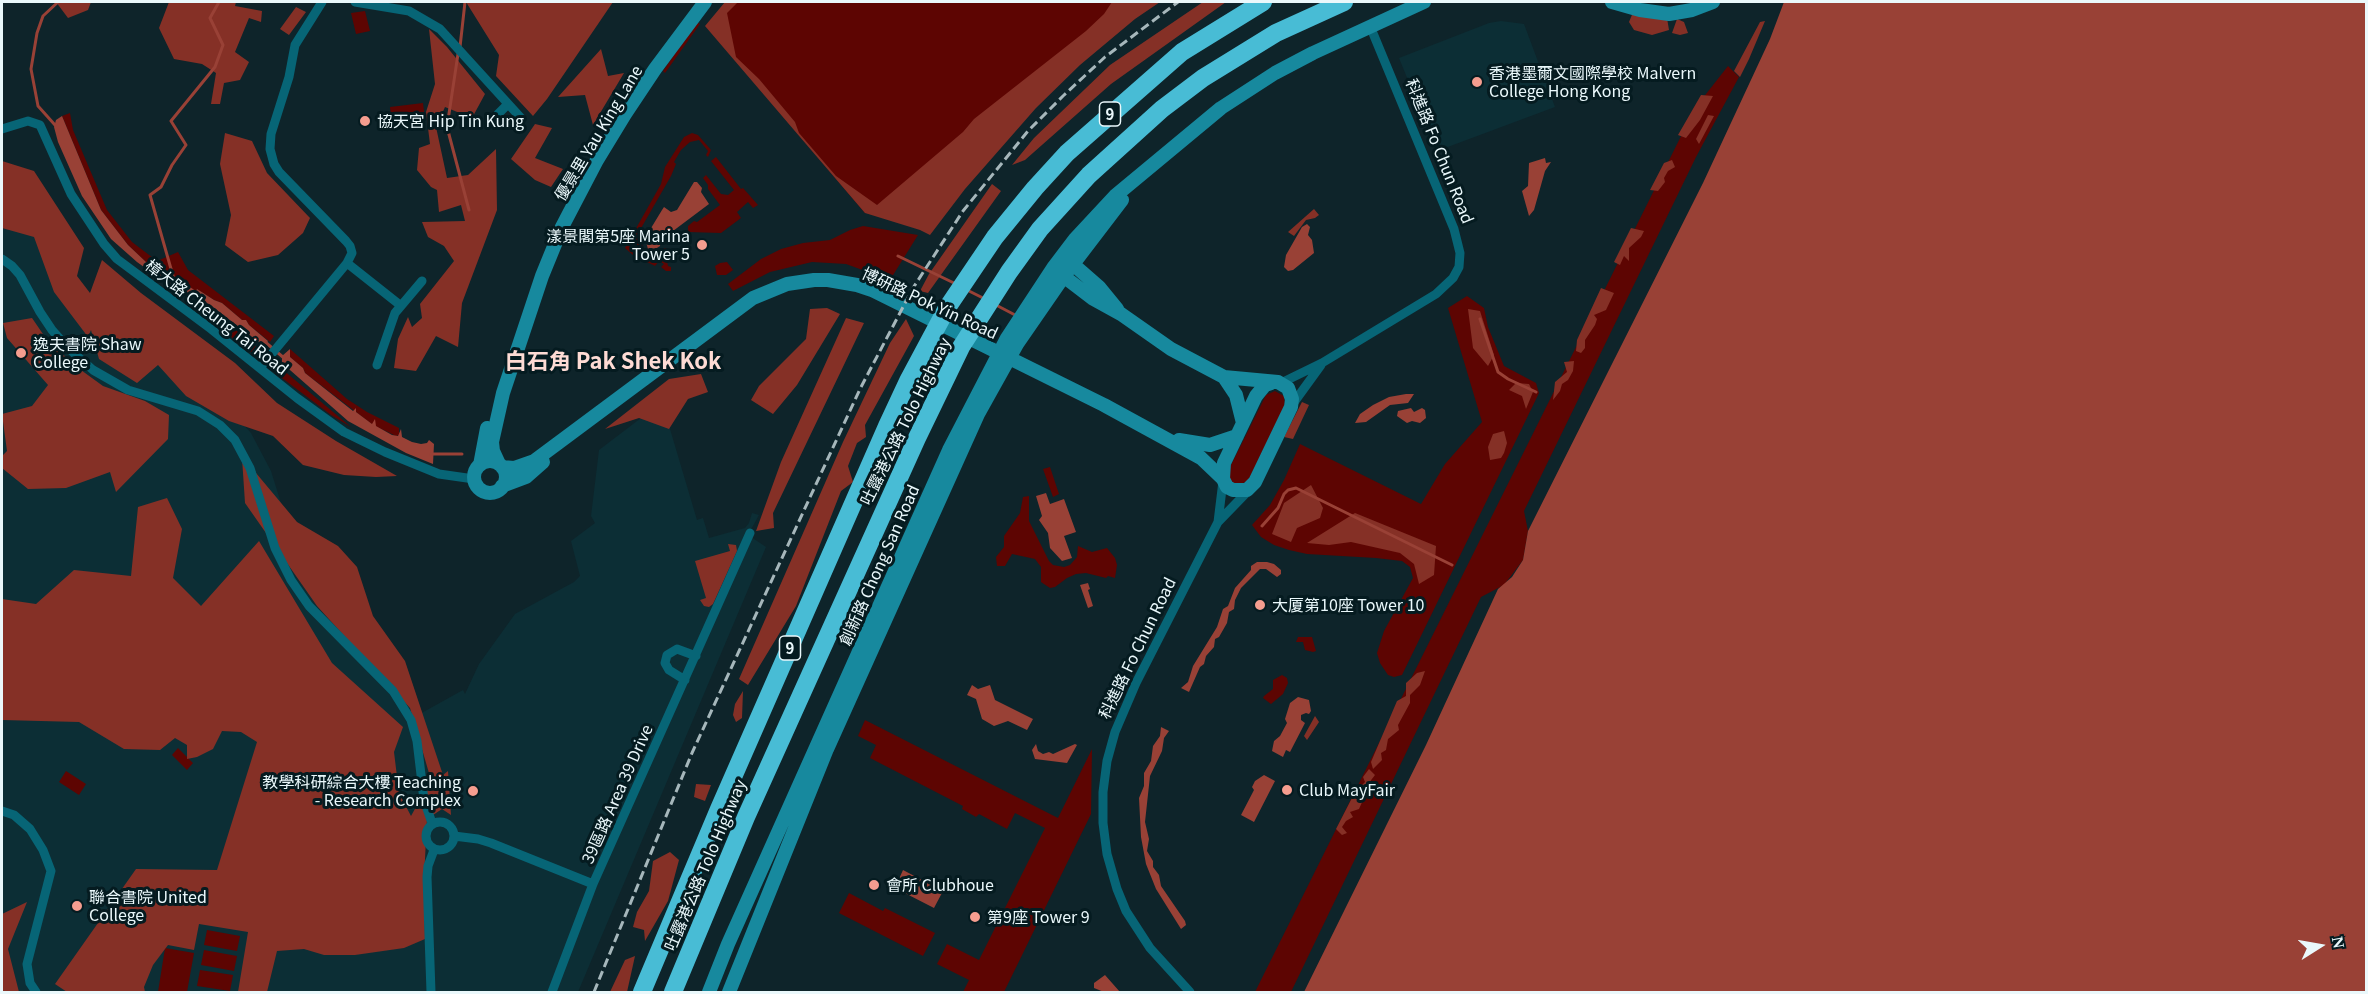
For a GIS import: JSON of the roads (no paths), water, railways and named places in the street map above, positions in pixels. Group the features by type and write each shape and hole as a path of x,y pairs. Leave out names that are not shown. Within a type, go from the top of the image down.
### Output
{"highway":[{"name":"吐露港公路 Tolo Highway","path":"642,993 719,809 887,426 947,308 983,254 1035,188 1067,153 1182,52 1263,2"},
{"name":"吐露港公路 Tolo Highway","path":"673,993 746,817 854,574 938,393 976,322 1009,272 1040,230 1089,176 1162,109 1203,78 1276,33 1344,2"}],"street":[{"path":"260,368 347,263 352,253 351,246 279,172 270,149 271,134 290,77 296,45 322,2"},
{"path":"355,2 409,11 440,29 521,118"},
{"name":"優景里 Yau King Lane","path":"480,465 486,432 503,393 542,276 572,207 625,114 705,2"},
{"name":"創新路 Chong San Road","path":"709,993 732,935 949,450 1012,341 1059,272 1121,202 1133,183 1185,136 1250,88 1313,53 1424,2"},
{"path":"1612,2 1640,10 1669,14 1692,10 1713,2"},
{"name":"科進路 Fo Chun Road","path":"1197,993 1188,989 1150,948 1126,911 1107,854 1102,792 1115,732 1136,683 1218,522 1224,463 1256,396 1265,385 1276,383 1322,363 1436,294 1453,278 1459,267 1460,253 1455,229 1370,26"},
{"path":"498,114 508,104"},
{"name":"樟大路 Cheung Tai Road","path":"2,129 28,121 40,125 71,194 110,252 297,398 344,432 427,471 457,478 474,478"},
{"path":"2,259 20,275 52,330 84,363 128,390 176,403 205,414 235,440 250,468 275,548 291,580 309,606 383,680 403,705 415,730 424,800 432,824"},
{"path":"1068,260 1099,287 1121,314"},
{"path":"347,263 400,305"},
{"path":"1059,272 1092,298 1121,314 1171,349 1224,377 1276,383 1290,392 1291,407"},
{"name":"博研路 Pok Yin Road","path":"500,466 514,468 528,464 574,433 743,305 770,290 799,282 828,280 872,290 1104,405 1201,458 1223,480"},
{"path":"377,365 395,313 422,281"},
{"name":"創新路 Chong San Road","path":"729,993 820,766 1012,341"},
{"name":"科進路 Fo Chun Road","path":"1218,522 1256,482 1291,407 1322,363"},
{"path":"1224,377 1236,395 1243,423"},
{"name":"優景里 Yau King Lane","path":"500,466 494,456 492,442 503,393"},
{"name":"博研路 Pok Yin Road","path":"502,486 526,477 574,433"},
{"name":"博研路 Pok Yin Road","path":"1158,433 1204,445 1222,443 1237,436"},
{"path":"491,462 500,466 505,479 496,491 485,492 479,489 474,478 475,471 480,465 491,462"},
{"path":"1223,480 1230,489 1239,492 1247,490 1256,482"},
{"name":"39區路 Area 39 Drive","path":"454,836 490,843 593,884 750,533"},
{"path":"685,680 669,670 666,663 667,655 677,649 696,656"},
{"path":"2,811 14,815 30,829 43,850 51,871 27,964 30,983 36,993"},
{"path":"432,824 447,824 450,827 454,836 448,848 434,850 427,844 425,835 432,824"},
{"path":"431,993 427,877 434,850"},
{"path":"552,993 593,884"}],"waterway":[{"path":"55,125 38,106 31,69 37,33 43,16 58,2"},
{"path":"175,283 150,195 161,187 172,165 186,145 171,121 215,67 223,45 210,18 219,2"},
{"path":"460,47 465,2"},
{"path":"458,54 447,127 469,210"},
{"path":"898,256 956,284"},
{"path":"967,290 985,299"},
{"path":"996,305 1017,316"},
{"path":"1480,319 1498,372 1536,392"},
{"path":"264,341 284,358"},
{"path":"431,454 462,454"},
{"path":"1262,526 1278,508 1284,494 1296,488 1452,565"}],"railway":[{"path":"594,992 692,753 860,389 913,288 963,211 1028,131 1105,57 1178,2"}],"place":[{"name":"香港墨爾文國際學校 Malvern College Hong Kong","path":"1477,82"},
{"name":"協天宮 Hip Tin Kung","path":"365,121"},
{"name":"漾景閣第5座 Marina Tower 5","path":"702,245"},
{"name":"逸夫書院 Shaw College","path":"21,353"},
{"name":"大厦第10座 Tower 10","path":"1260,605"},
{"name":"Club MayFair","path":"1287,790"},
{"name":"教學科研綜合大樓 Teaching - Research Complex","path":"473,791"},
{"name":"會所 Clubhoue","path":"874,885"},
{"name":"聯合書院 United College","path":"77,906"},
{"name":"第9座 Tower 9","path":"975,917"}],"district":[{"name":"白石角 Pak Shek Kok","path":"613,361"}]}
